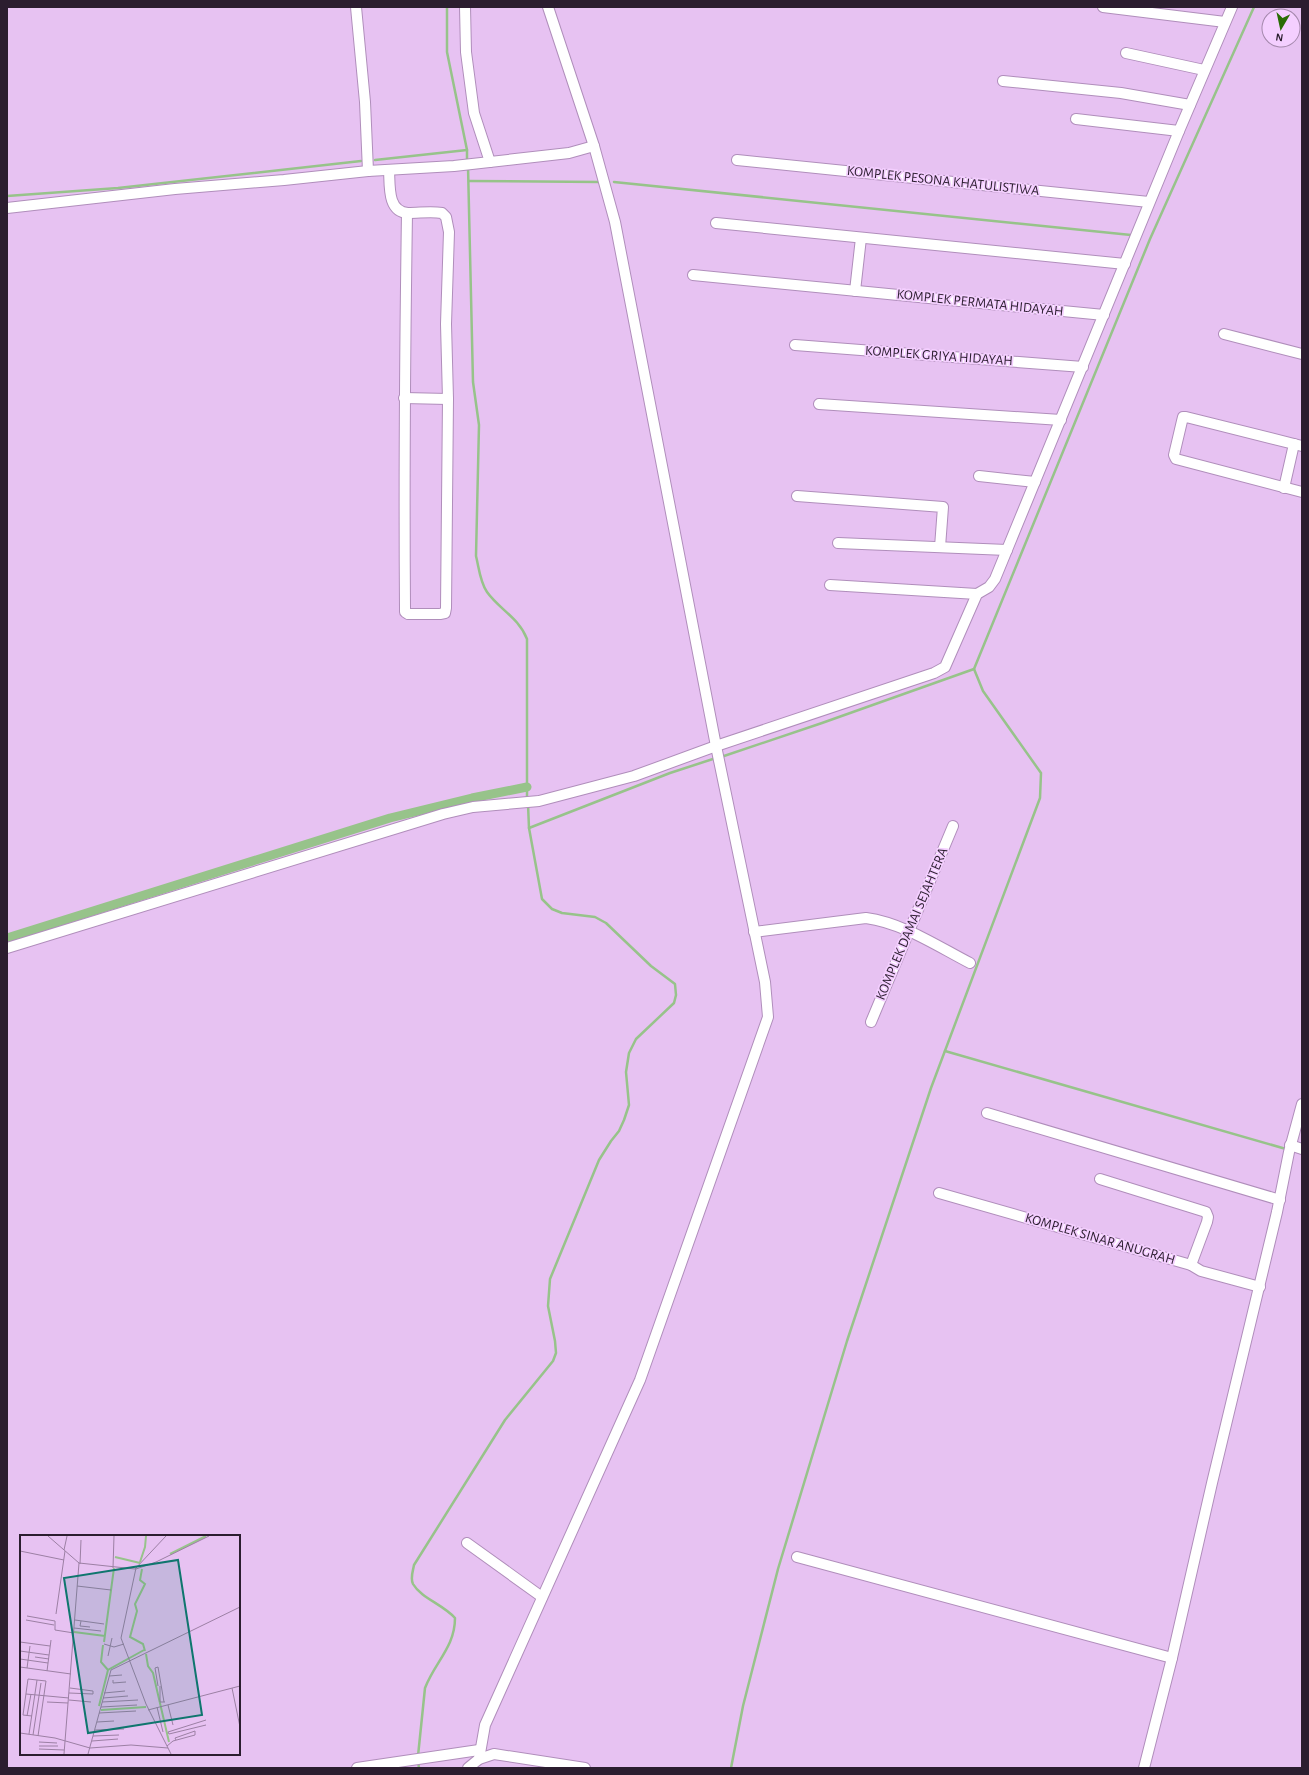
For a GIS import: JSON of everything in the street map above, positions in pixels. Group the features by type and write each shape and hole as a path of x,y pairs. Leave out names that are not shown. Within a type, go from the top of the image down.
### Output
{"street":[{"path":"356,7 365,102 368,171"},
{"path":"466,7 466,52 474,113 485,163"},
{"path":"468,1768 479,1754 485,1725 640,1380 767,1022 768,1004 615,222 594,146 548,7"},
{"path":"1103,7 1225,22"},
{"path":"830,585 976,594 989,586 995,579 1083,367 1149,202 1232,7"},
{"path":"1126,54 1204,70"},
{"path":"1003,81 1121,93 1190,105"},
{"path":"1076,119 1179,131"},
{"path":"7,208 175,189 368,171 485,163 569,153 594,146"},
{"name":"KOMPLEK PESONA KHATULISTIWA","path":"737,160 1149,202"},
{"path":"389,170 392,202 397,209 407,213 442,213 446,217 447,221 446,358 448,399 446,608 445,613 440,614 408,614 406,612 404,398 407,338 407,213"},
{"path":"716,223 1125,264"},
{"path":"856,291 861,238"},
{"name":"KOMPLEK PERMATA HIDAYAH","path":"692,275 1104,315"},
{"path":"1224,334 1302,354"},
{"name":"KOMPLEK GRIYA HIDAYAH","path":"795,345 1083,367"},
{"path":"404,398 448,399"},
{"path":"819,404 1061,420"},
{"path":"1284,488 1298,445 1186,417 1182,421 1174,456 1176,460 1284,488 1302,492"},
{"path":"980,476 1035,482"},
{"path":"797,496 943,507 940,547"},
{"path":"838,543 1007,550"},
{"path":"7,948 417,822 473,807 539,801 634,776 717,749 942,668 947,663 976,594"},
{"name":"KOMPLEK DAMAI SEJAHTERA","path":"871,1022 953,826"},
{"path":"754,932 866,918 875,919 908,931 970,963"},
{"path":"1144,1768 1172,1658 1212,1483 1260,1287 1280,1200 1289,1149 1302,1104"},
{"path":"987,1113 1280,1200"},
{"path":"1289,1149 1302,1149"},
{"path":"1100,1179 1206,1212 1208,1217 1207,1222 1191,1265"},
{"name":"KOMPLEK SINAR ANUGRAH","path":"938,1193 1191,1265 1201,1271 1260,1287"},
{"path":"467,1543 542,1597"},
{"path":"797,1557 1172,1658"},
{"path":"357,1768 427,1758 479,1754 494,1754 585,1768"}],"waterway":[{"path":"447,7 447,52 467,150 467,161"},
{"path":"721,757 974,669 1150,239 1254,7"},
{"path":"375,160 467,150"},
{"path":"7,196 118,188 361,161"},
{"path":"468,166 473,382 479,425 476,556 481,579 487,592 514,619 527,639 527,799"},
{"path":"469,181 600,182"},
{"path":"614,182 1131,235"},
{"path":"731,1768 743,1706 778,1569 847,1341 931,1088 1040,798 1041,773 983,691 974,669"},
{"path":"529,828 670,773 716,758"},
{"path":"7,938 390,818 472,798 527,787"},
{"path":"418,1756 425,1688 452,1638 455,1618 445,1609 421,1593 413,1584 412,1574 414,1565 505,1420 553,1361 556,1353 548,1306 550,1279 599,1160 619,1131 624,1120 629,1105 626,1072 629,1053 636,1039 674,1003 676,995 675,984 651,966 606,923 595,917 562,913 552,909 542,899 529,828 528,804"},
{"path":"945,1051 1286,1149"},
{"path":"418,1761 419,1768"}]}
